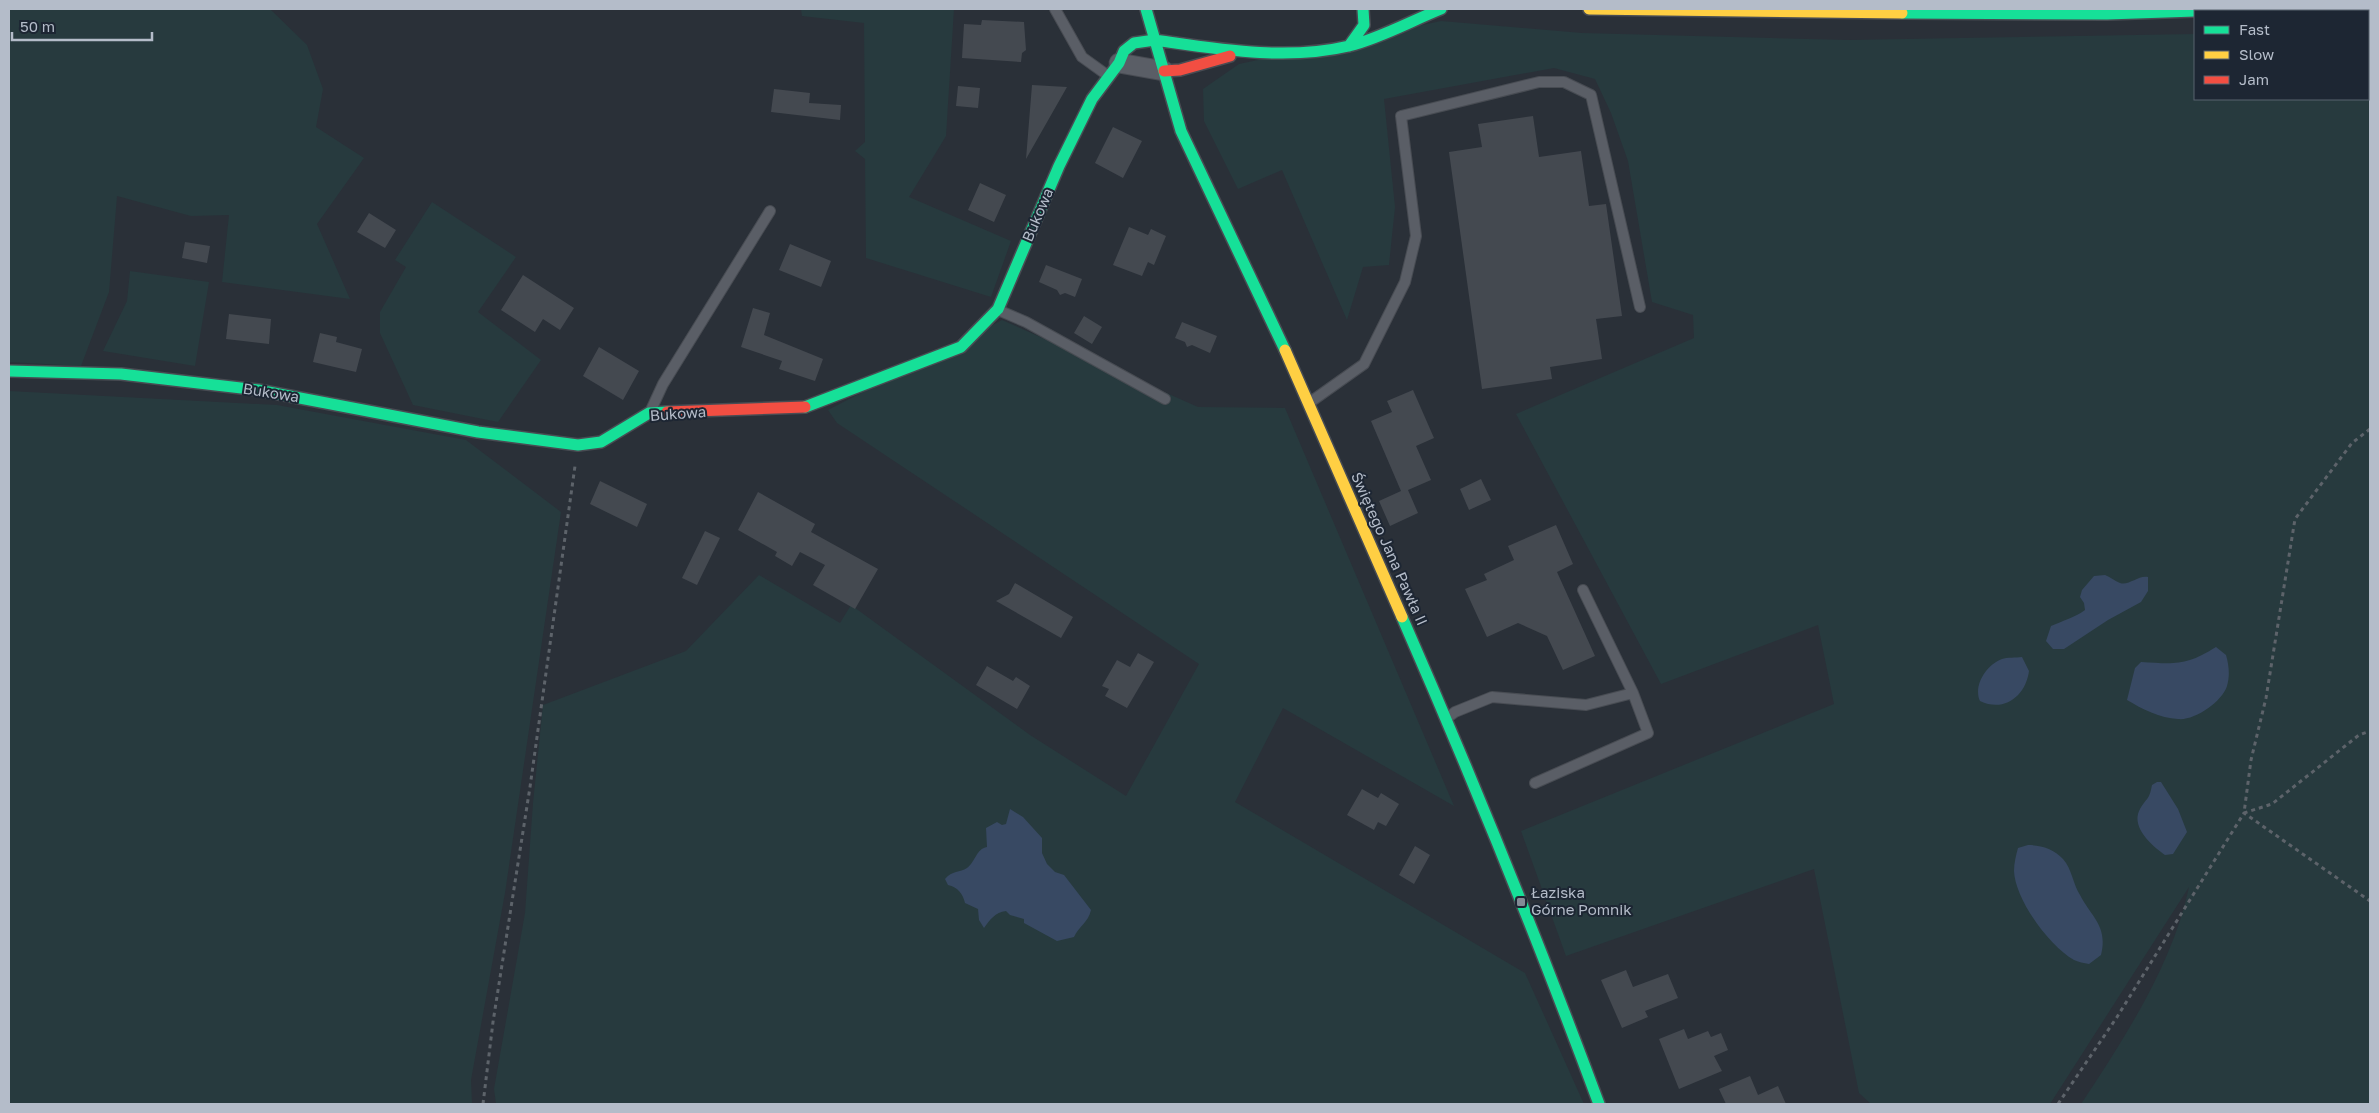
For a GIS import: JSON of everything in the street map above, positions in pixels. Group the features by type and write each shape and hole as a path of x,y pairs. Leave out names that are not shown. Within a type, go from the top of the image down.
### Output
{"street":[{"name":"Świętego Jana Pawła II","path":"1146,9 1181,131 1309,404 1447,718 1557,992 1599,1104"},
{"path":"1349,46 1361,34 1365,14 1363,9"},
{"path":"1155,40 1252,51 1319,51 1349,46 1387,33 1441,9"},
{"path":"1589,9 1862,13 2106,14 2194,12"},
{"path":"2245,10 2284,9"},
{"name":"Bukowa","path":"9,371 121,374 258,390 478,432 578,445 601,442 649,413 808,407 961,347 998,309 1059,166 1092,99 1124,51 1134,43 1155,40"},
{"path":"1113,69 1180,70 1252,51"}],"lane":[{"path":"1055,9 1082,57 1113,69"},
{"path":"1309,404 1364,364 1405,282 1416,236 1401,116 1540,82 1564,82 1592,94 1640,307"},
{"path":"649,413 663,384 770,211"},
{"path":"998,309 1026,322 1165,399"},
{"path":"1535,783 1648,733 1633,693 1583,590"},
{"path":"1447,718 1455,712 1492,697 1586,706 1633,693"}],"path":[{"path":"2058,1104 2117,1017 2244,813 2250,760 2266,698 2295,519 2352,443 2370,428"},
{"path":"483,1104 493,1022 530,787 578,445"},
{"path":"2244,813 2272,804 2359,734 2370,730"},
{"path":"2244,813 2370,901"}],"green space":[{"path":"9,9 270,9 307,45 323,89 316,127 364,158 317,224 350,299 222,282 229,215 191,216 117,196 109,292 81,366 9,362"},
{"path":"801,9 954,9 946,136 909,197 1011,241 991,297 866,258 865,159 855,151 865,142 864,23 802,16"},
{"path":"2370,20 2370,1104 2081,1104 2130,1027 2159,972 2182,916 2189,887 2050,1104 1871,1104 1859,1093 1814,869 1566,956 1521,831 1834,704 1818,625 1661,684 1516,414 1694,338 1693,315 1652,302 1628,161 1611,113 1595,79 1554,68 1384,99 1395,207 1389,265 1363,267 1347,320 1282,170 1238,189 1204,121 1203,89 1239,64 1441,21 1582,33 1848,40 2194,34 2194,100 2369,100"},
{"path":"432,202 516,257 478,312 541,360 498,422 413,405 380,333 380,312 406,267 395,260"},
{"path":"130,271 209,282 195,366 103,351 127,301"},
{"path":"1002,320 1198,407 1285,408 1454,806 1283,708 1235,802 1525,973 1584,1104 496,1104 494,1089 525,913 533,803 543,705 686,651 759,575 840,623 851,605 1030,735 1126,796 1199,664 837,423 828,410"},
{"path":"9,391 277,405 466,440 561,512 505,893 471,1080 472,1104 9,1104"}],"water":[{"path":"2105,575 2123,584 2148,577 2148,591 2141,602 2108,620 2064,649 2053,649 2046,641 2051,626 2085,610 2084,603 2080,597 2082,590 2094,576"},
{"path":"2216,647 2226,655 2229,678 2227,686 2214,704 2199,714 2184,719 2165,717 2127,700 2135,668 2141,662 2172,663 2188,661"},
{"path":"2022,657 2029,671 2024,688 2019,694 2013,700 1998,705 1980,701 1978,689 1986,671 2004,658"},
{"path":"2161,782 2178,809 2187,832 2173,854 2165,855 2154,847 2140,829 2138,823 2140,809 2149,796 2152,785"},
{"path":"1010,809 1023,817 1042,838 1042,853 1047,864 1055,872 1064,875 1091,910 1088,918 1074,937 1057,941 1024,923 1024,919 1010,915 1006,911 996,915 984,928 979,920 978,909 965,903 959,891 955,887 948,885 945,879 950,874 967,868 980,850 987,847 986,828 997,822 1002,825 1006,824"},
{"path":"2028,845 2047,848 2063,859 2078,891 2098,923 2101,929 2103,945 2101,955 2089,964 2076,961 2054,944 2035,921 2020,895 2014,871 2015,862 2018,848"}],"building":[{"path":"982,20 1024,22 1026,50 1022,53 1021,62 962,58 964,24 981,25"},
{"path":"1032,85 1067,87 1026,159"},
{"path":"958,86 980,88 978,108 956,106"},
{"path":"774,89 810,93 809,103 841,105 840,120 771,112"},
{"path":"1533,116 1539,157 1581,151 1589,206 1606,204 1622,316 1596,319 1602,359 1550,367 1552,379 1482,389 1449,152 1482,147 1478,124"},
{"path":"1113,127 1142,141 1123,178 1095,163"},
{"path":"980,183 1006,195 994,222 968,210"},
{"path":"369,213 396,230 385,248 357,232"},
{"path":"1129,227 1148,235 1151,229 1166,236 1154,265 1148,262 1142,276 1113,265"},
{"path":"185,242 210,246 207,263 182,258"},
{"path":"790,244 831,261 821,287 779,270"},
{"path":"1046,265 1082,279 1075,297 1065,293 1060,295 1057,290 1039,282"},
{"path":"523,275 574,308 560,330 543,319 535,332 501,310"},
{"path":"753,308 770,313 764,335 823,359 815,381 779,369 782,361 741,347"},
{"path":"229,314 271,319 269,344 226,339"},
{"path":"1084,316 1102,327 1092,344 1074,333"},
{"path":"1182,322 1217,336 1210,353 1192,345 1187,347 1185,342 1175,338"},
{"path":"320,333 337,337 336,342 362,349 356,372 313,362"},
{"path":"599,347 639,371 623,400 583,376"},
{"path":"1413,390 1434,438 1416,446 1431,480 1408,490 1418,513 1390,526 1379,501 1401,491 1371,421 1392,412 1387,401"},
{"path":"1481,479 1491,500 1469,510 1460,489"},
{"path":"600,481 647,504 637,527 590,504"},
{"path":"758,492 815,524 811,532 878,569 855,609 813,585 825,565 800,552 792,566 775,556 777,552 738,530"},
{"path":"1556,525 1573,564 1557,572 1595,656 1563,670 1547,636 1518,623 1487,637 1465,589 1487,580 1484,574 1514,560 1508,546"},
{"path":"705,531 720,538 697,585 682,578"},
{"path":"1015,583 1073,617 1061,638 996,601 1009,594"},
{"path":"1138,653 1154,662 1127,708 1105,696 1109,689 1102,686 1117,660 1130,667"},
{"path":"987,666 1013,681 1016,677 1030,686 1017,709 976,685"},
{"path":"1362,789 1378,798 1381,793 1399,804 1386,826 1378,822 1374,830 1347,815"},
{"path":"1415,846 1430,855 1414,884 1399,875"},
{"path":"1626,970 1633,987 1668,974 1678,998 1645,1011 1648,1017 1622,1028 1601,980"},
{"path":"1684,1029 1688,1039 1708,1031 1711,1037 1721,1033 1728,1050 1714,1056 1722,1071 1679,1089 1659,1039"},
{"path":"1750,1076 1758,1095 1778,1086 1786,1104 1726,1104 1719,1089"}],"traffic: fast":[{"path":"1146,9 1181,131 1285,350"},
{"path":"1349,46 1364,25 1363,9"},
{"path":"1155,40 1227,50 1301,53 1349,46 1373,39 1441,9"},
{"path":"2244,10 2284,9"},
{"path":"1902,13 2107,14 2194,11"},
{"path":"805,407 961,347 998,309 1059,166 1092,99 1119,63 1124,51 1134,43 1155,40"},
{"path":"9,371 121,374 258,390 478,432 578,445 601,442 649,413 667,412"},
{"path":"1402,617 1504,859 1599,1104"}],"traffic: slow":[{"path":"1589,9 1902,13"},
{"path":"1285,350 1402,617"}],"traffic: jam":[{"path":"1164,71 1180,70 1230,56"},
{"path":"667,412 805,407"}],"place":[{"name":"Łaziska Górne Pomnik","path":"1521,902"}]}
